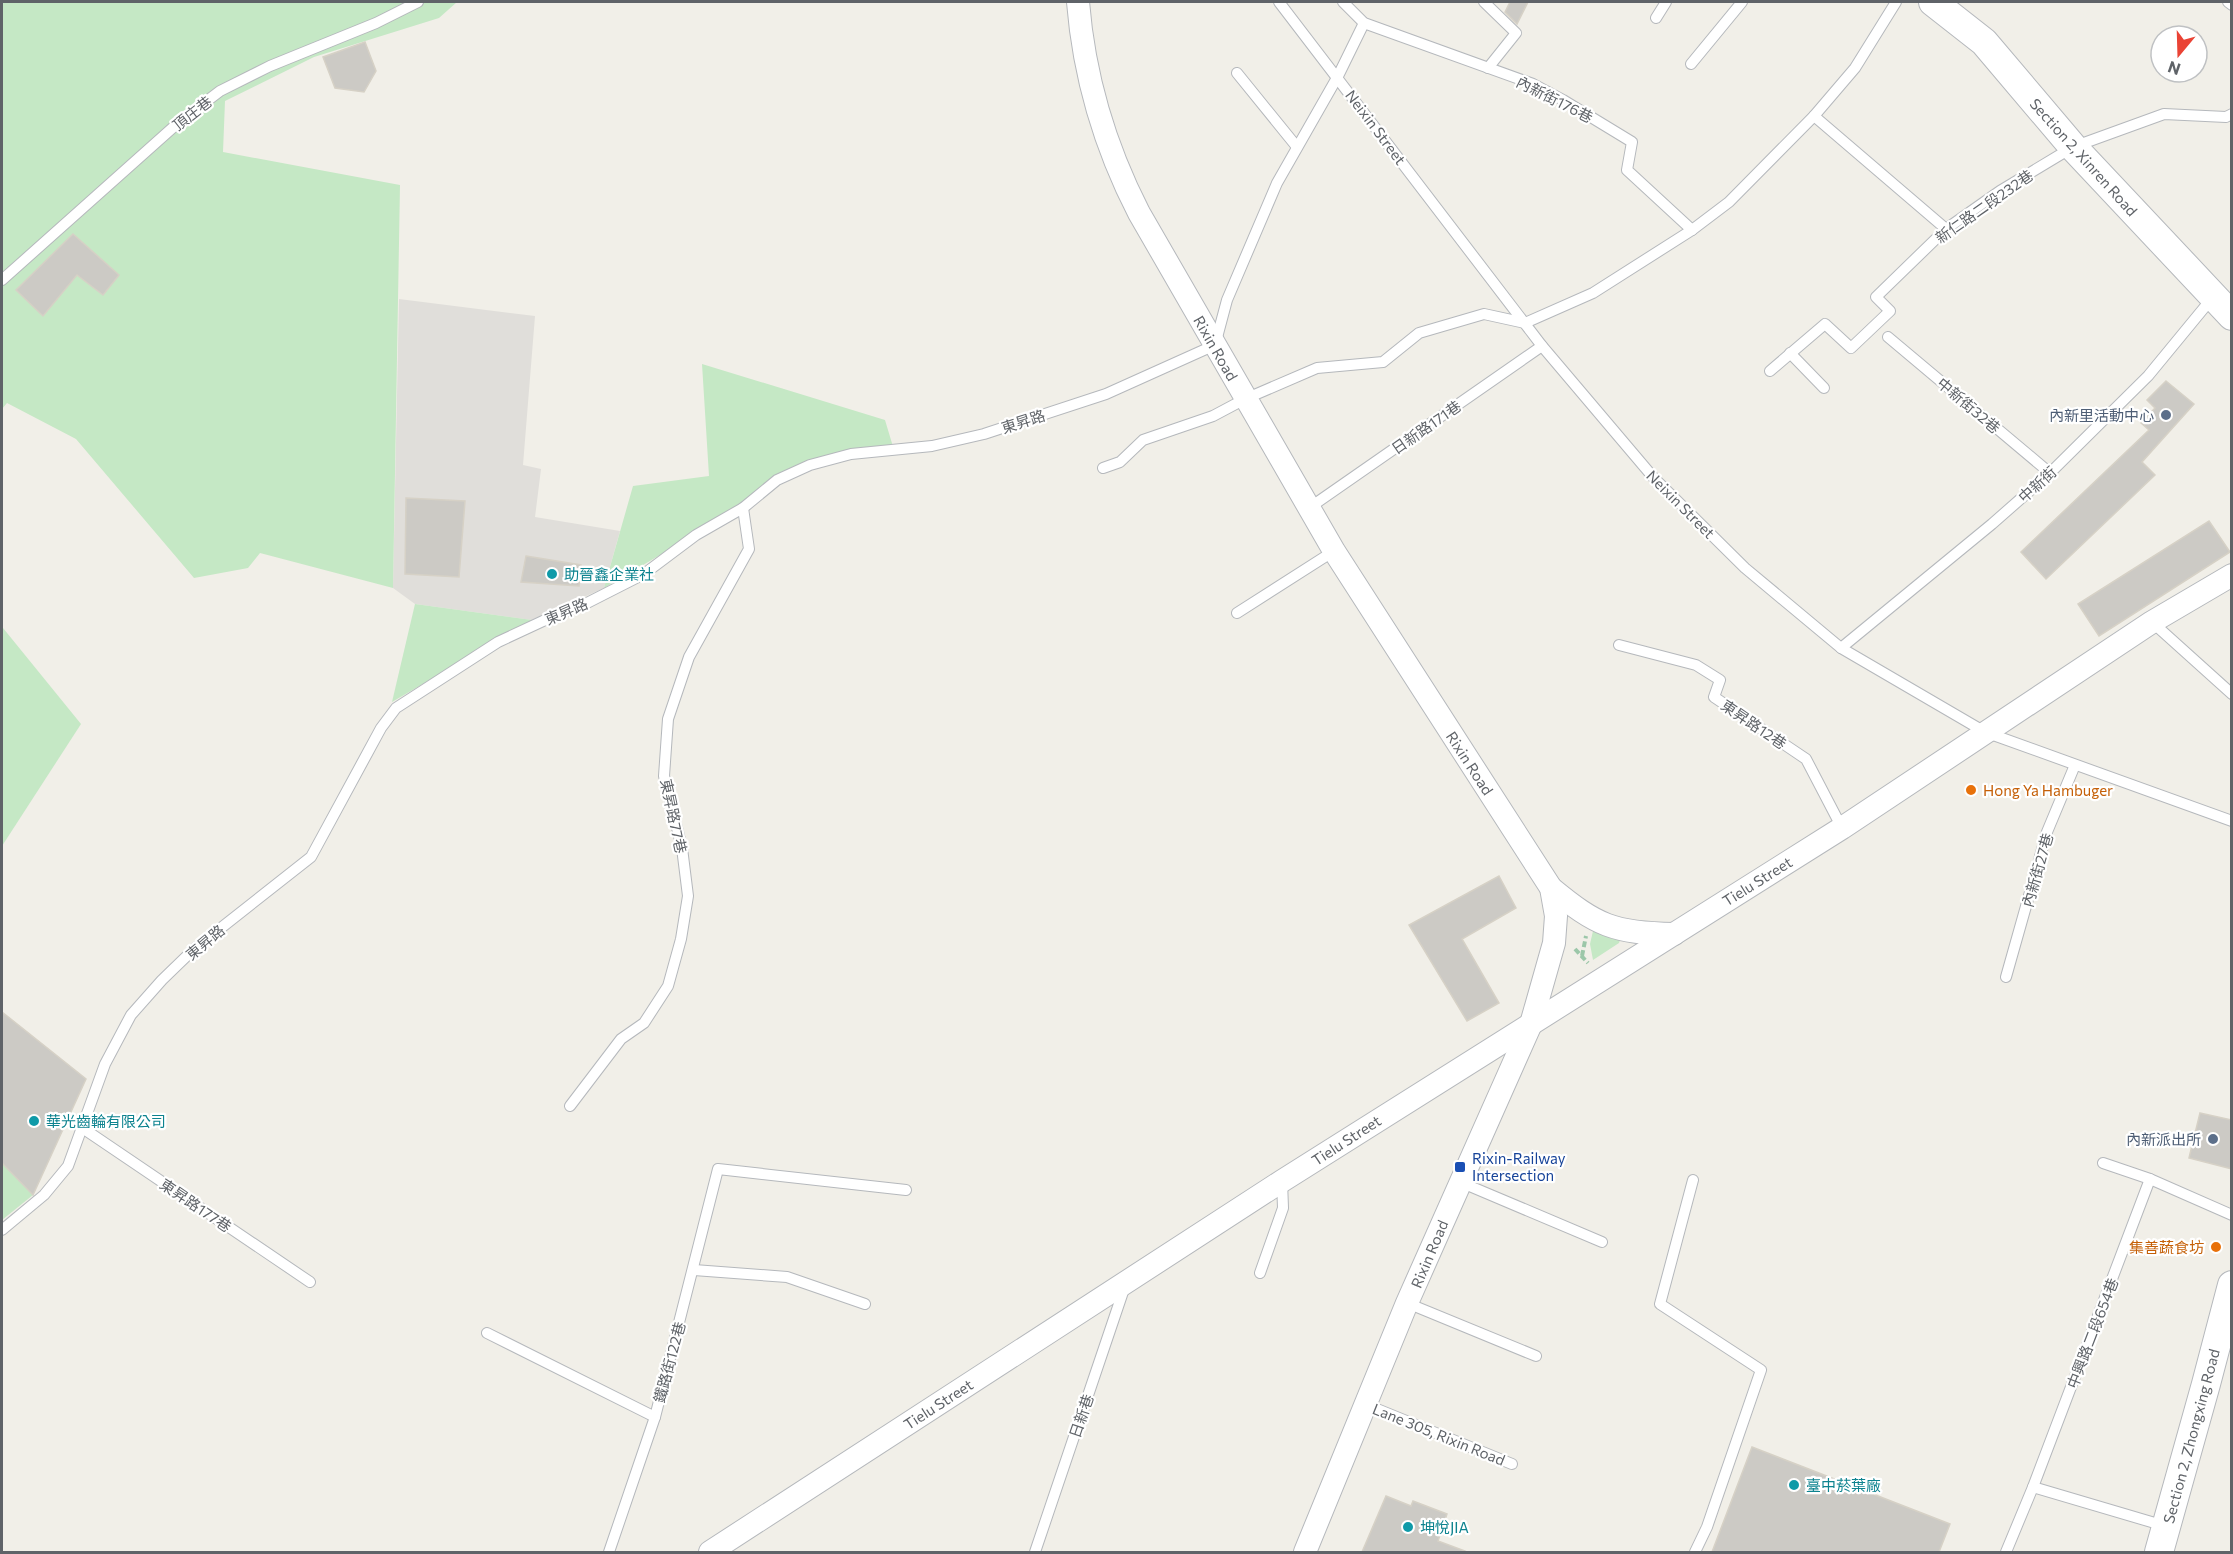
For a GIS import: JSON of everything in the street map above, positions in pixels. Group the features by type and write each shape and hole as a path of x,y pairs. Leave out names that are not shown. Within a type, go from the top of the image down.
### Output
{"street":[{"name":"Rixin Road","path":"1078,2 1081,36 1092,90 1119,170 1139,213 1334,551 1551,888 1556,916 1554,943 1531,1024 1407,1303 1305,1552"},
{"name":"Section 2, Xinren Road","path":"1933,2 1984,42 2073,147 2222,307"},
{"name":"Tielu Street","path":"710,1552 1127,1280 1842,828 2152,622 2232,575"},
{"path":"1551,888 1593,920 1608,926 1640,932 1674,934"},
{"name":"Section 2, Zhongxing Road","path":"2162,1540 2232,1285"}],"lane":[{"name":"頂庄巷","path":"2,280 169,131 220,91 270,66 376,23 418,2"},
{"name":"Neixin Street","path":"1279,2 1338,76 1542,346 1653,477 1745,568 1841,648 1985,732 2232,821"},
{"path":"1484,2 1516,33 1488,68"},
{"path":"1656,18 1666,2"},
{"path":"1692,64 1742,2"},
{"path":"1103,468 1120,462 1143,440 1213,416 1245,399 1317,368 1383,362 1419,333 1484,314 1525,323 1593,293 1692,230 1729,202 1814,116 1855,68 1896,2"},
{"path":"2228,2 2232,5"},
{"name":"內新街176巷","path":"1346,3 1364,22 1543,89 1632,142 1627,170 1692,230"},
{"path":"1215,345 1227,300 1277,183 1338,76 1364,22"},
{"path":"1237,73 1297,147"},
{"name":"新仁路二段232巷","path":"1770,370 1825,324 1851,348 1890,311 1876,297 1946,230 2000,191 2073,147 2164,114 2226,117 2232,114"},
{"path":"1814,116 1946,230"},
{"name":"中新街","path":"1841,648 1992,524 2050,473 2222,307"},
{"name":"中新街32巷","path":"1888,337 2050,473"},
{"name":"東昇路","path":"2,1230 44,1195 68,1166 105,1064 131,1015 193,950 311,857 381,729 396,708 498,642 587,603 644,574 696,535 743,508 777,480 810,465 851,454 932,446 984,434 1106,394 1215,345"},
{"name":"日新路171巷","path":"1309,508 1542,346"},
{"path":"1790,353 1824,388"},
{"name":"東昇路77巷","path":"570,1106 621,1039 644,1023 668,986 681,939 688,896 682,848 664,776 668,719 689,657 749,549 743,508"},
{"path":"1237,613 1334,551"},
{"path":"2152,622 2232,694"},
{"name":"東昇路12巷","path":"1619,645 1696,665 1720,680 1714,697 1806,759 1842,828"},
{"name":"內新街27巷","path":"2006,977 2047,832 2075,765"},
{"name":"東昇路177巷","path":"81,1127 310,1282"},
{"path":"2103,1163 2150,1179 2232,1215"},
{"name":"鐵路街122巷","path":"609,1552 655,1417 718,1169 906,1190"},
{"name":"中興路二段654巷","path":"2006,1552 2150,1179"},
{"path":"1693,1180 1660,1304 1761,1370 1707,1527 1695,1552"},
{"path":"1260,1273 1283,1208 1282,1181"},
{"path":"1460,1182 1602,1242"},
{"path":"694,1270 787,1277 865,1304"},
{"name":"日新巷","path":"1035,1552 1127,1280"},
{"path":"1407,1303 1536,1356"},
{"path":"487,1333 655,1417"},
{"name":"Lane 305, Rixin Road","path":"1367,1405 1512,1464"},
{"path":"2033,1487 2162,1540"}],"path":[{"path":"1582,956 1588,929"},
{"path":"1575,950 1588,963"}],"shaded area":[{"path":"399,299 535,316 523,465 541,469 535,517 620,531 604,588 532,620 415,604 393,588"}],"green space":[{"path":"2,2 457,2 439,18 314,57 225,101 223,152 400,185 393,588 260,553 248,568 194,578 76,439 7,403 2,409"},
{"path":"702,364 885,420 894,450 811,466 604,588 633,486 709,476"},
{"path":"415,604 532,620 392,702"},
{"path":"3,628 81,724 2,846 2,630"},
{"path":"1593,931 1620,940 1619,943 1593,960 1590,944"},
{"path":"2,1163 33,1195 2,1220"}],"building":[{"path":"1510,2 1528,2 1517,24 1505,12"},
{"path":"365,42 376,71 364,92 335,88 323,57"},
{"path":"73,234 119,275 103,295 77,275 43,316 16,290"},
{"path":"2166,381 2194,404 2142,462 2155,475 2046,579 2021,552 2149,430 2141,423 2155,408 2147,400"},
{"path":"406,498 465,501 459,577 405,574"},
{"path":"2209,521 2230,552 2099,636 2078,604"},
{"name":"助晉鑫企業社","path":"526,556 581,565 579,586 521,582"},
{"path":"1499,876 1516,908 1462,939 1499,1003 1467,1021 1409,925"},
{"name":"華光齒輪有限公司","path":"2,1012 86,1079 33,1195 2,1163"},
{"name":"內新派出所","path":"2200,1113 2232,1120 2232,1169 2189,1158"},
{"name":"臺中菸葉廠","path":"1752,1447 1950,1524 1939,1552 1712,1552"},
{"name":"坤悅JIA","path":"1386,1496 1411,1506 1413,1501 1447,1514 1438,1541 1465,1551 1362,1552"}],"place":[{"name":"內新里活動中心","path":"2166,415"},
{"name":"助晉鑫企業社","path":"552,574"},
{"name":"Hong Ya Hambuger","path":"1971,790"},
{"name":"華光齒輪有限公司","path":"34,1121"},
{"name":"內新派出所","path":"2213,1139"},
{"name":"Rixin-Railway Intersection","path":"1460,1167"},
{"name":"集善蔬食坊","path":"2216,1247"},
{"name":"臺中菸葉廠","path":"1794,1485"},
{"name":"坤悅JIA","path":"1408,1527"}]}
